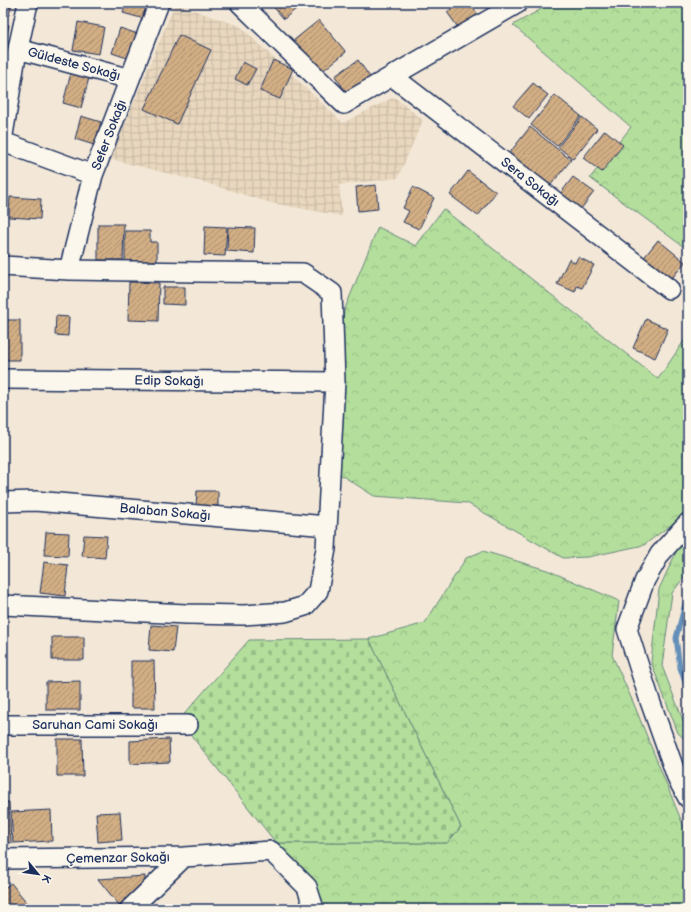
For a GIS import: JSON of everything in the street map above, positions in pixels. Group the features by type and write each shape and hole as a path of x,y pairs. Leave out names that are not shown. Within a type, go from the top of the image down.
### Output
{"street":[{"path":"3,135 18,49 28,3"},
{"name":"Sefer Sokağı","path":"69,270 93,175 159,3"},
{"path":"240,3 344,104 518,3"},
{"name":"Güldeste Sokağı","path":"18,49 130,80"},
{"name":"Sera Sokağı","path":"392,76 669,289"},
{"path":"3,142 93,175"},
{"path":"3,266 69,270 303,273 332,293 335,382 326,549 318,591 305,606 285,612 244,615 186,614 3,605"},
{"name":"Edip Sokağı","path":"3,379 335,382"},
{"name":"Balaban Sokağı","path":"3,502 35,502 327,526"},
{"path":"688,523 660,554 646,580 627,630 678,780 688,798"},
{"name":"Saruhan Cami Sokağı","path":"3,725 188,725"},
{"name":"Çemenzar Sokağı","path":"3,859 184,857 271,851 307,887 314,909"},
{"path":"130,909 184,857"}],"shaded area":[{"path":"175,4 240,26 343,123 394,97 423,120 398,178 339,185 342,216 271,203 206,183 110,159"}],"green space":[{"path":"552,3 688,3 688,250 590,178 631,127 513,25"},
{"path":"443,209 658,379 688,335 688,512 644,545 588,557 563,558 467,503 374,496 327,466 344,311 378,227 416,246"},
{"path":"688,541 688,572 672,593 662,666 688,733 688,742 678,733 651,662 659,589 677,550"},
{"path":"483,551 547,570 619,601 612,655 633,702 688,837 688,909 323,909 276,843 447,843 461,827 369,639 425,623 466,558"},
{"path":"369,639 461,827 447,843 276,843 179,720 249,640"}],"building":[{"path":"3,3 12,3 9,15 3,14"},
{"path":"126,3 153,3 148,20 123,13"},
{"path":"270,3 303,3 284,19"},
{"path":"459,3 470,3 481,19 462,33 447,12"},
{"path":"319,20 346,52 320,73 293,41"},
{"path":"78,22 104,27 99,54 73,50"},
{"path":"3,24 9,25 4,47 3,47"},
{"path":"120,28 141,35 133,60 112,53"},
{"path":"179,35 211,50 177,124 144,109"},
{"path":"273,60 293,69 280,99 260,91"},
{"path":"358,60 372,80 348,95 335,76"},
{"path":"243,62 256,69 247,85 235,79"},
{"path":"71,73 89,78 81,108 63,103"},
{"path":"533,83 548,95 529,119 513,106"},
{"path":"555,95 581,116 557,146 531,125"},
{"path":"81,116 101,122 94,145 75,139"},
{"path":"582,117 597,129 573,159 558,147"},
{"path":"530,127 571,160 545,192 504,160"},
{"path":"605,130 623,145 602,172 583,158"},
{"path":"468,171 496,192 478,216 450,195"},
{"path":"573,177 594,192 577,214 557,198"},
{"path":"376,185 378,209 358,211 356,187"},
{"path":"413,187 434,198 419,229 403,222 409,211 403,208"},
{"path":"10,197 41,199 40,219 9,217"},
{"path":"98,224 124,224 123,260 98,260"},
{"path":"205,226 227,227 225,256 204,255"},
{"path":"228,227 255,228 254,253 227,251"},
{"path":"125,231 150,231 150,242 157,242 157,261 125,261"},
{"path":"658,240 685,262 669,282 642,260"},
{"path":"578,257 594,265 582,288 577,286 575,292 557,284 569,259 575,263"},
{"path":"129,282 159,283 158,321 128,320"},
{"path":"163,287 185,287 185,305 163,304"},
{"path":"56,316 69,317 68,336 55,335"},
{"path":"646,319 668,329 655,358 633,348"},
{"path":"3,320 20,320 20,360 3,360"},
{"path":"197,491 218,491 218,506 196,506"},
{"path":"46,532 69,533 68,556 44,555"},
{"path":"84,535 107,536 105,558 82,556"},
{"path":"44,562 68,565 65,596 40,593"},
{"path":"151,625 176,627 173,652 149,650"},
{"path":"52,637 84,637 84,660 52,660"},
{"path":"131,661 154,661 155,708 131,708"},
{"path":"80,681 80,710 46,710 46,682"},
{"path":"57,739 82,739 83,776 57,776"},
{"path":"169,739 170,762 130,764 130,741"},
{"path":"3,802 9,802 11,843 3,843"},
{"path":"51,810 52,841 13,843 11,812"},
{"path":"120,812 122,840 98,842 96,813"},
{"path":"145,876 145,884 119,905 98,879"},
{"path":"11,883 32,909 3,909 3,889"}],"waterway":[{"path":"688,597 676,638 680,668 688,691"}]}
